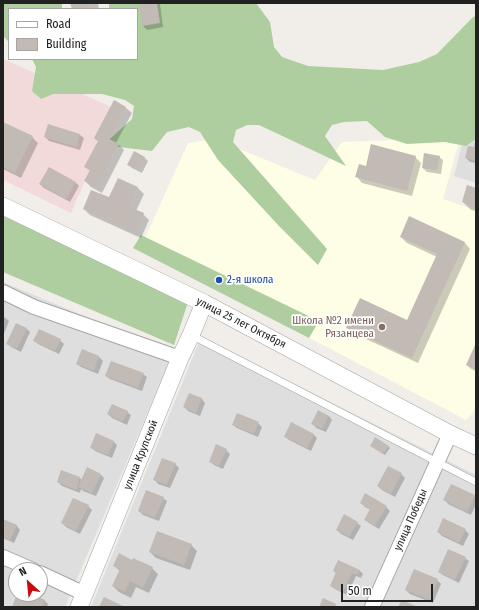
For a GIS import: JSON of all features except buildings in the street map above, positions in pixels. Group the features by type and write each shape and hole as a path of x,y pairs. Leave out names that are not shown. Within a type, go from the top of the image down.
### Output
{"street":[{"name":"улица 25 лет Октября","path":"3,206 204,303 450,434 476,446"},
{"path":"3,292 34,306 180,358"},
{"name":"улица Крупской","path":"82,600 180,358 204,303"},
{"name":"улица Победы","path":"372,607 450,434"},
{"path":"3,557 15,562"},
{"path":"48,578 82,600"}],"lane":[{"path":"191,335 476,482"}],"shaded area":[{"path":"3,59 116,109 71,213 3,180"},
{"path":"476,88 476,183 454,176"},
{"name":"Школа №2 имени Рязанцева","path":"460,138 443,199 476,210 476,404 473,413 466,420 140,249 188,143 215,139 315,180 342,142"},
{"path":"3,282 173,353 65,607 3,607"},
{"path":"201,337 476,475 476,607 91,607"}],"green space":[{"path":"3,3 62,3 62,8 8,8 8,41 3,36"},
{"path":"109,3 256,3 270,22 274,47 282,57 308,66 383,70 419,62 437,54 473,17 476,16 476,139 466,146 445,142 407,144 385,137 367,121 344,122 332,125 325,136 346,166 259,125 247,125 236,130 233,142 327,249 318,265 279,226 218,160 200,132 189,127 167,132 152,151 103,145 132,119 134,106 125,100 102,94 53,94 41,99 32,91 36,67 32,60 138,60 138,8 109,8"},
{"path":"3,216 188,302 174,345 3,272"},
{"path":"141,235 319,321 309,338 133,248"}],"place":[{"name":"2-я школа","path":"219,280"},
{"name":"Школа №2 имени Рязанцева","path":"382,327"}]}
